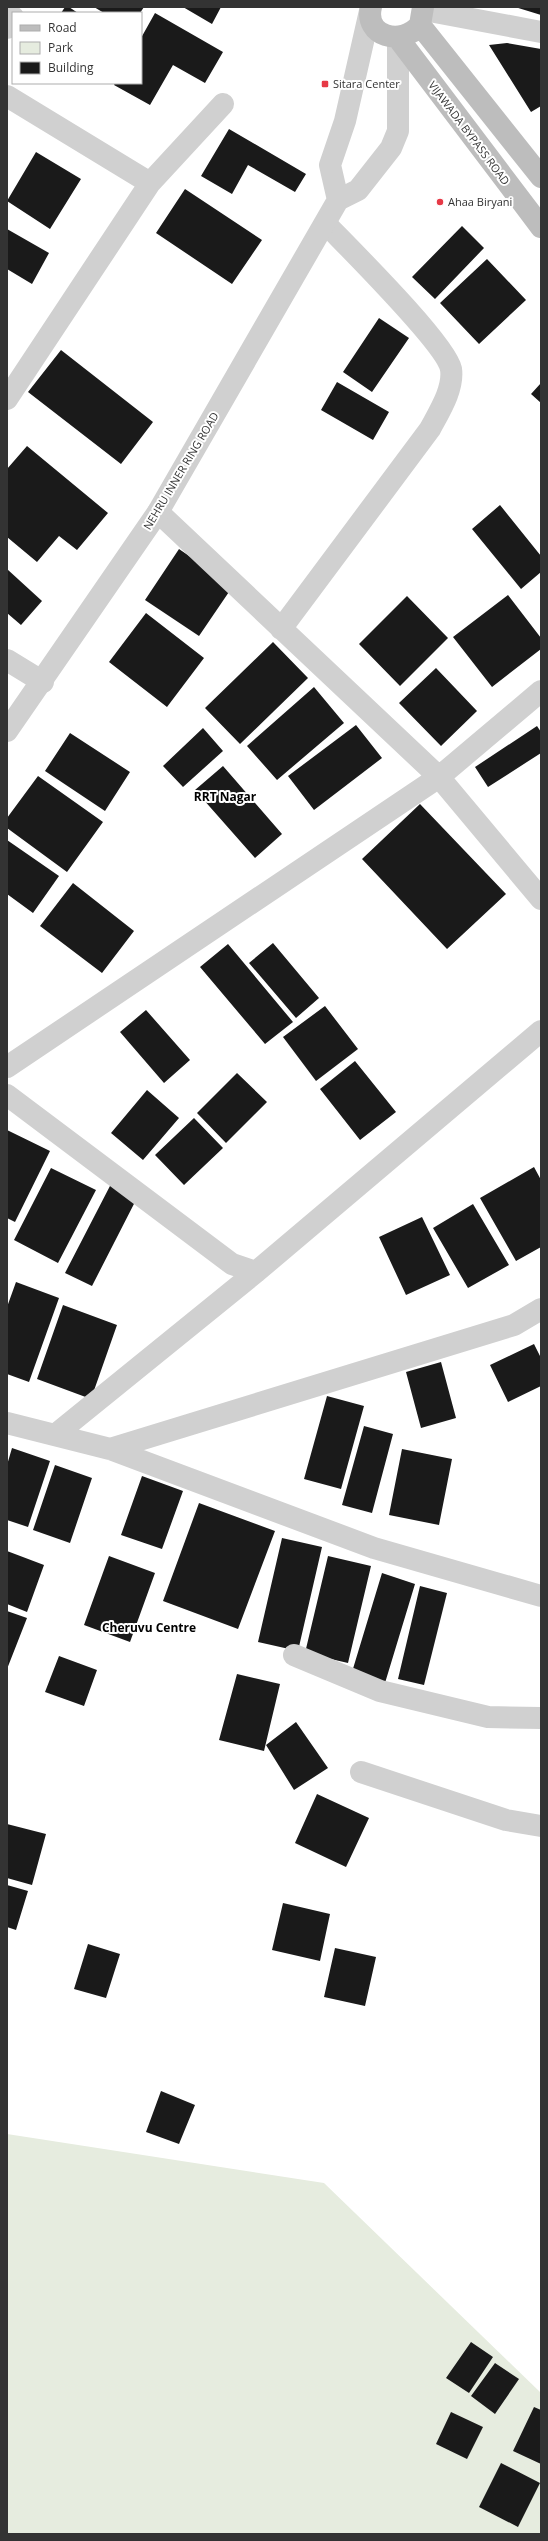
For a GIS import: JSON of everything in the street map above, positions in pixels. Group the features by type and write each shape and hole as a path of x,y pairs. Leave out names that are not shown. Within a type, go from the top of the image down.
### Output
{"main road":[{"path":"370,9 371,19 381,33 398,38 406,37 422,14 541,177"},
{"name":"VIJAWADA BYPASS ROAD","path":"398,38 541,227"}],"street":[{"path":"370,9 345,120 330,166 338,200 358,190 391,148 398,131 398,38"},
{"path":"422,14 541,32"},
{"path":"7,28 12,19"},
{"path":"7,96 150,183"},
{"path":"7,399 150,183 223,104"},
{"name":"NEHRU INNER RING ROAD","path":"7,731 43,682 158,512 326,224 338,200"},
{"path":"281,629 430,428 447,398 451,369 436,343 326,224"},
{"path":"158,512 439,778 541,899"},
{"path":"7,660 43,682"},
{"path":"7,1067 439,778 541,692"},
{"path":"55,1435 256,1272 541,1030"},
{"path":"7,1095 232,1264 256,1272"},
{"path":"110,1449 514,1325 541,1309"},
{"path":"7,1423 110,1449 374,1548 541,1596"},
{"path":"294,1655 380,1692 488,1717 541,1718"},
{"path":"361,1772 506,1820 541,1826"}],"green space":[{"path":"7,2134 324,2183 541,2393 541,2534 7,2534"}],"building":[{"path":"65,7 69,7 76,12 62,12"},
{"path":"94,7 144,7 141,12 102,12"},
{"path":"183,7 221,7 212,24"},
{"path":"515,7 541,7 541,15"},
{"path":"155,13 223,52 205,83 173,65 150,105 114,85 142,84 142,36"},
{"path":"507,43 541,49 541,106 531,112 489,45"},
{"path":"229,129 306,174 295,192 248,165 232,194 201,176"},
{"path":"36,152 81,179 50,229 7,201"},
{"path":"185,189 262,240 232,284 156,233"},
{"path":"462,226 484,248 435,299 412,277"},
{"path":"7,229 49,253 32,284 7,269"},
{"path":"487,259 526,300 479,344 440,303"},
{"path":"379,318 409,338 372,392 343,372"},
{"path":"61,350 153,422 121,464 28,392"},
{"path":"337,382 389,412 373,440 321,410"},
{"path":"541,383 541,403 531,394"},
{"path":"27,446 108,513 77,550 59,536 37,562 7,537 7,469"},
{"path":"500,505 541,556 541,572 521,589 472,529"},
{"path":"179,549 233,586 199,636 145,600"},
{"path":"7,569 42,601 21,625 7,613"},
{"path":"508,595 541,638 541,649 492,687 453,637"},
{"path":"407,596 448,638 400,686 359,644"},
{"path":"146,613 204,658 167,707 109,662"},
{"path":"273,642 308,678 240,744 205,708"},
{"path":"436,668 477,711 441,746 399,703"},
{"path":"314,687 344,723 277,780 247,746"},
{"path":"356,725 382,758 314,810 288,776"},
{"path":"537,726 541,732 541,753 488,787 475,767"},
{"path":"203,728 223,751 183,787 163,766"},
{"path":"70,733 130,772 105,811 45,771"},
{"path":"223,766 282,834 255,858 195,790"},
{"path":"38,776 103,822 67,872 7,828 7,818"},
{"path":"420,804 506,894 447,949 362,859"},
{"path":"7,840 59,876 33,913 7,894"},
{"path":"73,883 134,931 102,973 40,926"},
{"path":"273,943 319,998 296,1018 249,963"},
{"path":"228,944 293,1022 265,1044 200,967"},
{"path":"325,1006 358,1049 316,1081 283,1037"},
{"path":"146,1010 190,1060 164,1083 120,1032"},
{"path":"355,1061 396,1112 360,1140 320,1089"},
{"path":"237,1073 267,1102 226,1143 197,1113"},
{"path":"147,1090 179,1118 143,1160 111,1133"},
{"path":"194,1118 223,1148 184,1185 155,1155"},
{"path":"7,1130 50,1151 15,1222 7,1218"},
{"path":"534,1167 541,1180 541,1247 516,1261 480,1198"},
{"path":"51,1168 96,1190 58,1263 14,1240"},
{"path":"111,1184 137,1198 92,1286 65,1273"},
{"path":"473,1204 509,1265 468,1288 433,1228"},
{"path":"422,1217 450,1275 406,1295 379,1237"},
{"path":"16,1282 59,1298 29,1382 7,1374 7,1307"},
{"path":"63,1305 117,1325 91,1399 37,1379"},
{"path":"534,1344 541,1358 541,1386 508,1402 490,1365"},
{"path":"441,1362 456,1418 421,1428 406,1372"},
{"path":"327,1396 364,1406 341,1489 304,1479"},
{"path":"364,1426 393,1434 372,1513 342,1505"},
{"path":"12,1448 50,1461 28,1527 7,1520 7,1465"},
{"path":"402,1449 452,1459 439,1525 389,1515"},
{"path":"55,1465 92,1478 70,1543 33,1530"},
{"path":"142,1476 183,1491 162,1549 121,1535"},
{"path":"199,1503 275,1531 238,1629 163,1601"},
{"path":"282,1538 322,1547 298,1651 258,1642"},
{"path":"7,1551 44,1565 27,1612 7,1604"},
{"path":"109,1556 155,1573 130,1642 84,1625"},
{"path":"328,1556 371,1566 348,1663 305,1653"},
{"path":"382,1573 415,1584 385,1683 352,1672"},
{"path":"420,1586 447,1593 424,1685 398,1679"},
{"path":"7,1611 27,1618 7,1669"},
{"path":"59,1656 97,1670 84,1706 45,1692"},
{"path":"237,1674 280,1684 264,1751 219,1740"},
{"path":"296,1722 328,1768 294,1790 266,1745"},
{"path":"317,1794 369,1818 346,1867 295,1843"},
{"path":"7,1824 46,1834 32,1885 7,1878"},
{"path":"7,1885 28,1891 16,1930 7,1927"},
{"path":"283,1903 330,1914 320,1961 272,1950"},
{"path":"88,1944 120,1954 106,1998 74,1989"},
{"path":"335,1948 376,1957 365,2006 324,1997"},
{"path":"161,2091 195,2105 179,2144 146,2132"},
{"path":"471,2342 493,2357 469,2393 446,2378"},
{"path":"495,2363 519,2379 495,2414 471,2396"},
{"path":"534,2407 541,2410 541,2464 513,2451"},
{"path":"451,2412 483,2427 467,2459 436,2444"},
{"path":"501,2463 540,2483 518,2527 479,2507"}],"place":[{"name":"Sitara Center","path":"325,84"},
{"name":"Ahaa Biryani","path":"440,202"}],"district":[{"name":"RRT Nagar","path":"225,797"},
{"name":"Cheruvu Centre","path":"149,1628"}]}
